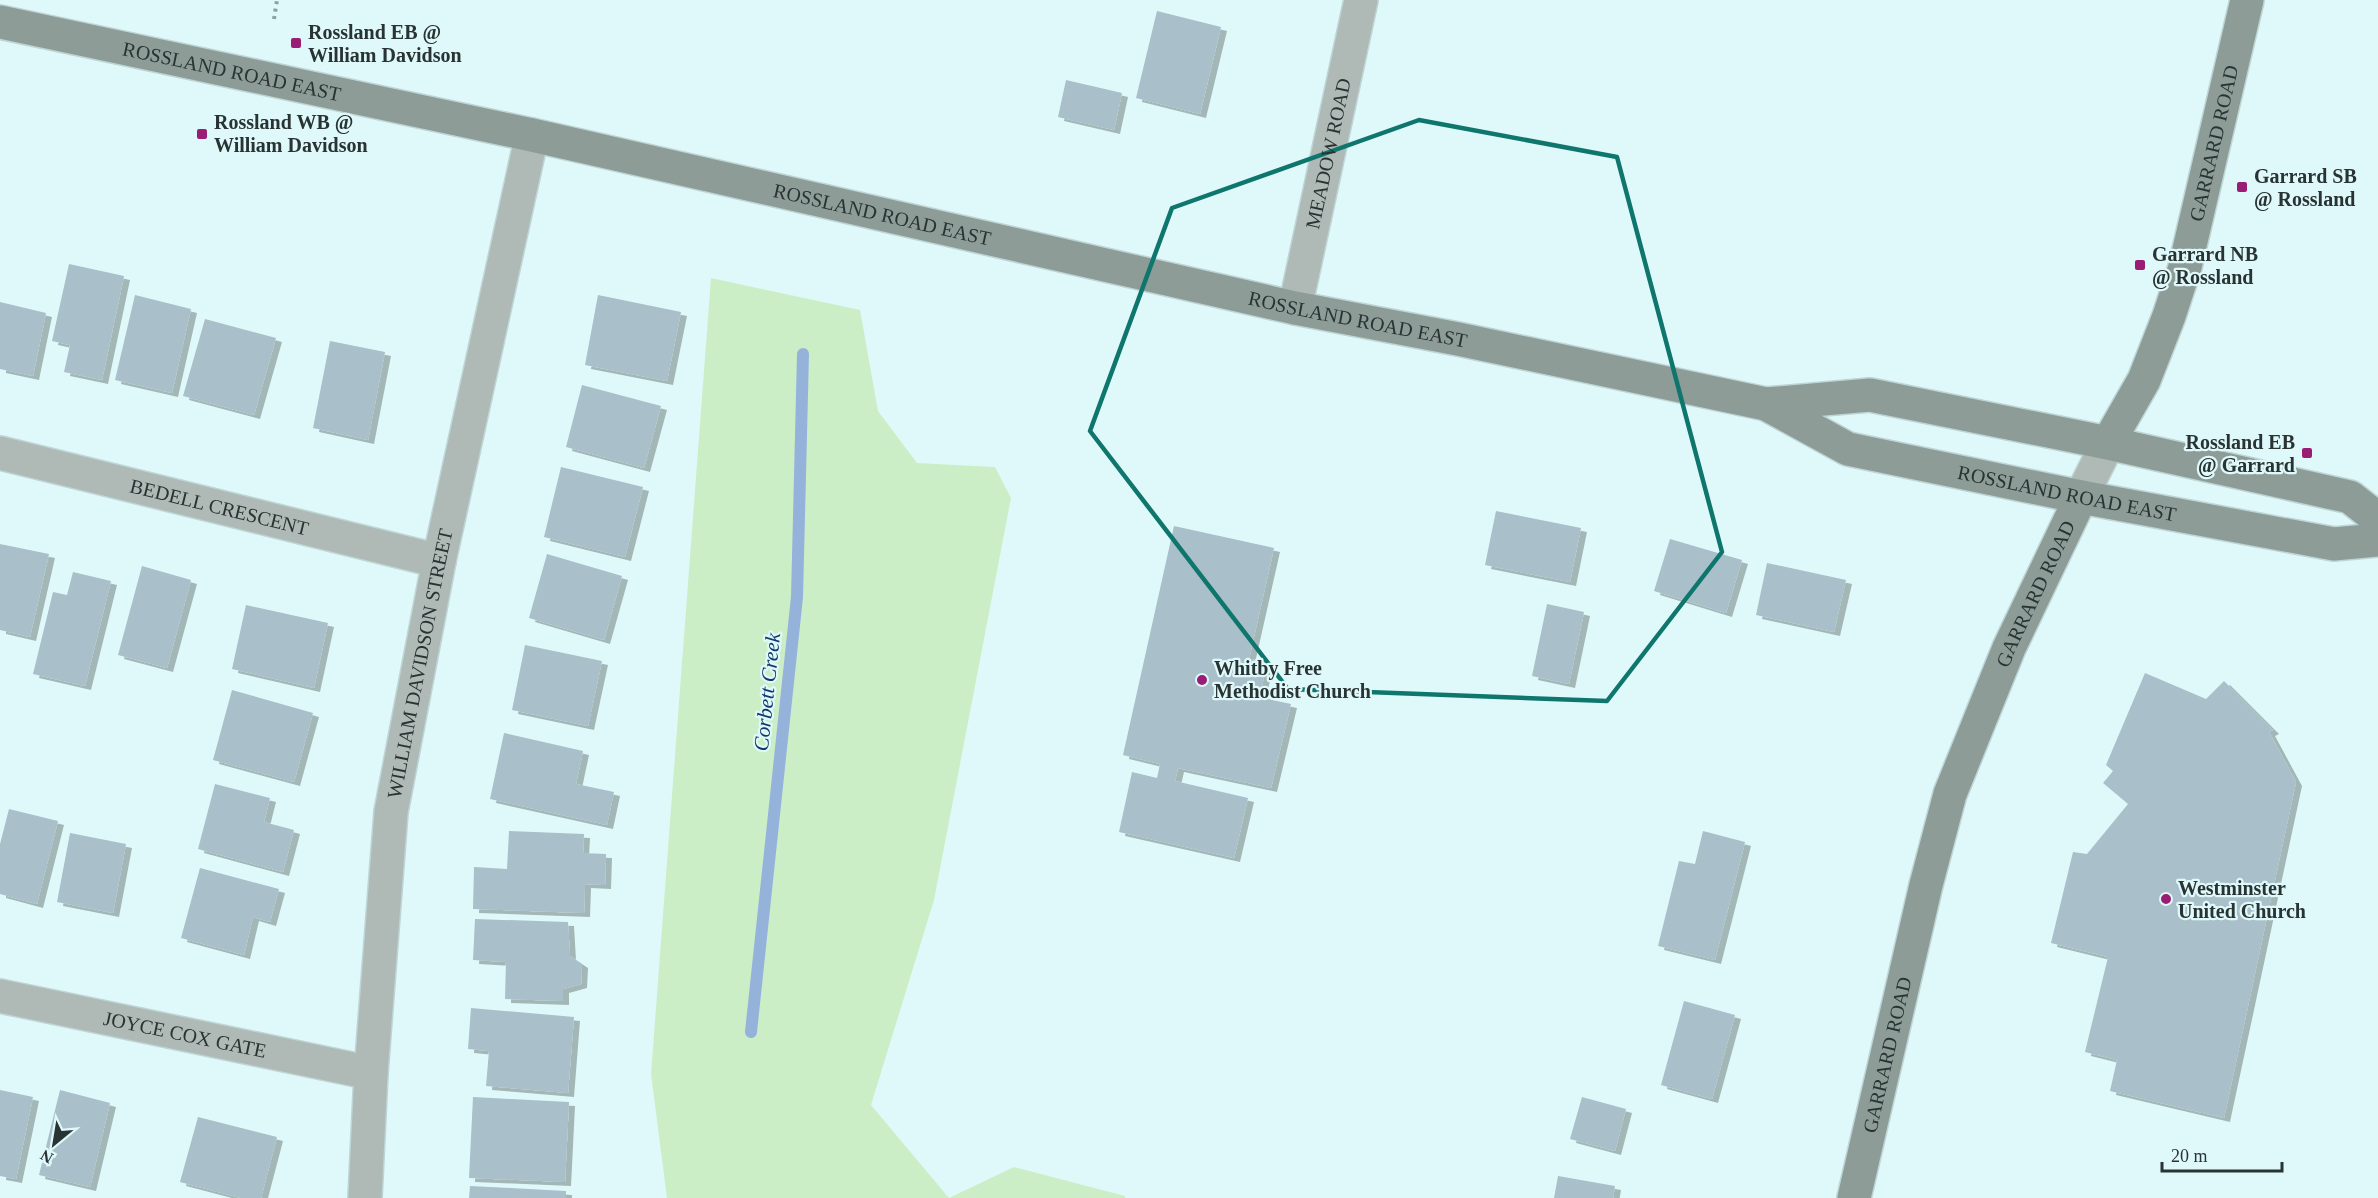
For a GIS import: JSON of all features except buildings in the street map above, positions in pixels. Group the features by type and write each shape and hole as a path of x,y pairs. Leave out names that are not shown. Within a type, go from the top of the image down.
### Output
{"main road":[{"name":"GARRARD ROAD","path":"2108,443 2144,380 2185,267 2247,0"},
{"name":"ROSSLAND ROAD EAST","path":"0,22 532,135 1294,308 1458,339 1766,404 1848,449 2081,497 2334,544 2378,540"},
{"name":"ROSSLAND ROAD EAST","path":"1766,404 1870,395 2108,443 2349,497 2378,519"},
{"name":"GARRARD ROAD","path":"1854,1198 1926,885 1950,794 2008,648 2081,497"}],"street":[{"name":"MEADOW ROAD","path":"1294,308 1361,0"},
{"name":"WILLIAM DAVIDSON STREET","path":"365,1198 371,1073 391,812 439,561 532,135"},
{"name":"GARRARD ROAD","path":"2081,497 2108,443"},
{"name":"BEDELL CRESCENT","path":"0,453 439,561"},
{"name":"JOYCE COX GATE","path":"0,996 371,1073"}],"path":[{"path":"274,19 277,0"}],"highlighted area":[{"path":"1419,120 1617,157 1722,552 1607,701 1288,689 1090,431 1172,208"}],"green space":[{"path":"711,278 860,310 878,411 917,463 995,467 1011,498 934,900 871,1105 949,1198 667,1198 651,1074"},
{"path":"1014,1167 1125,1196 1125,1198 949,1198"}],"waterway":[{"name":"Corbett Creek","path":"751,1032 797,597 803,354"}],"place":[{"name":"Rossland EB @ William Davidson","path":"296,43"},
{"name":"Rossland WB @ William Davidson","path":"202,134"},
{"name":"Garrard SB @ Rossland","path":"2242,187"},
{"name":"Garrard NB @ Rossland","path":"2140,265"},
{"name":"Rossland EB @ Garrard","path":"2307,453"},
{"name":"Whitby Free Methodist Church","path":"1202,680"},
{"name":"Westminster United Church","path":"2166,899"}]}
